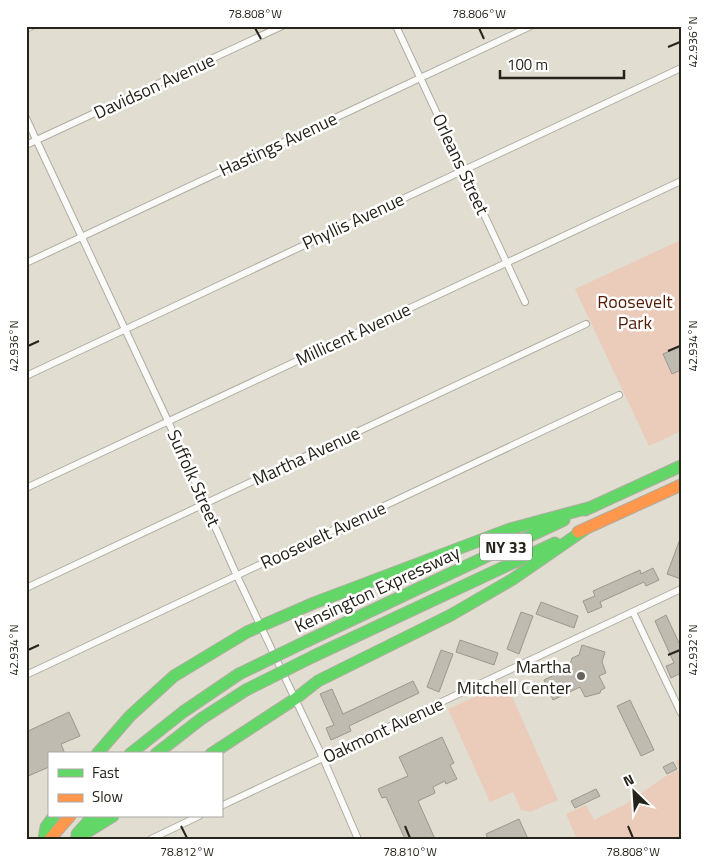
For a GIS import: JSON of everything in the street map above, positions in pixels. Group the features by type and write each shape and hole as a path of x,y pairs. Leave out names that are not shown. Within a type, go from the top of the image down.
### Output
{"highway":[{"name":"Kensington Expressway","path":"132,752 200,698 239,674 681,466"},
{"name":"Kensington Expressway","path":"159,752 201,719 246,690 314,656 681,485"},
{"path":"99,752 130,716 174,676 229,642 261,626 320,601 510,530 592,507"},
{"path":"214,752 328,676 475,602 513,579 584,530"},
{"path":"49,835 53,818"},
{"path":"49,835 68,818"},
{"path":"74,839 91,818"},
{"path":"74,839 110,818"}],"street":[{"path":"26,29 32,26"},
{"name":"Davidson Avenue","path":"26,145 282,26"},
{"name":"Orleans Street","path":"396,26 526,302"},
{"name":"Hastings Avenue","path":"26,263 531,26"},
{"name":"Phyllis Avenue","path":"26,376 681,68"},
{"name":"Suffolk Street","path":"26,118 168,421 237,576 323,758 358,839"},
{"name":"Millicent Avenue","path":"26,488 681,181"},
{"name":"Martha Avenue","path":"26,588 586,324"},
{"name":"Roosevelt Avenue","path":"26,675 619,395"},
{"name":"Oakmont Avenue","path":"222,806 681,589"},
{"path":"632,612 681,713"},
{"path":"151,839 195,818"}],"green space":[{"name":"Roosevelt Park","path":"681,240 681,431 649,446 575,289"},
{"path":"506,683 558,800 530,812 521,810 513,792 490,802 448,709"},
{"path":"681,759 681,839 577,839 566,814 586,805 594,820 626,804 666,776 679,770 676,761"}],"building":[{"path":"681,346 681,370 672,374 663,354"},
{"path":"681,540 681,579 667,574"},
{"path":"653,568 659,580 646,586 644,582 600,602 602,607 588,613 583,601 595,596 593,591 640,570 641,574"},
{"path":"541,602 578,616 574,628 536,614"},
{"path":"521,612 533,616 519,654 507,649"},
{"path":"666,615 681,647 681,677 679,674 671,678 666,666 674,663 655,621"},
{"path":"460,640 498,653 494,665 456,652"},
{"path":"582,645 605,652 602,662 606,673 599,676 605,688 600,693 585,697 580,687 553,700 544,680 569,668 572,658 579,655"},
{"path":"441,650 453,654 439,692 427,687"},
{"path":"413,681 419,693 349,726 351,731 331,740 326,728 334,725 320,694 332,689 343,714"},
{"path":"630,700 654,750 641,756 617,706"},
{"path":"69,712 80,736 61,744 64,752 48,752 48,767 26,777 26,732"},
{"path":"442,737 454,763 450,765 457,779 446,784 445,781 433,787 435,793 418,801 435,839 405,839 386,797 382,798 378,789 408,776 399,757"},
{"path":"673,762 677,769 667,774 663,767"},
{"path":"596,789 600,796 575,808 571,801"},
{"path":"519,819 528,839 488,839 486,834"}],"traffic: fast":[{"path":"585,510 681,466"},
{"path":"99,752 130,716 174,676 247,632 314,603 510,529 592,507"},
{"path":"307,641 564,520"},
{"path":"214,752 295,699 318,681 451,615 513,579 584,530"},
{"path":"314,656 555,543"},
{"path":"239,674 307,641"},
{"path":"246,690 314,656"},
{"path":"133,752 183,712 239,674"},
{"path":"159,752 201,719 246,690"},
{"path":"44,839 46,827 53,818"},
{"path":"77,834 91,818"},
{"path":"76,839 110,818"}],"traffic: slow":[{"path":"578,532 681,485"},
{"path":"50,839 68,818"}],"place":[{"name":"Martha Mitchell Center","path":"581,676"}]}
